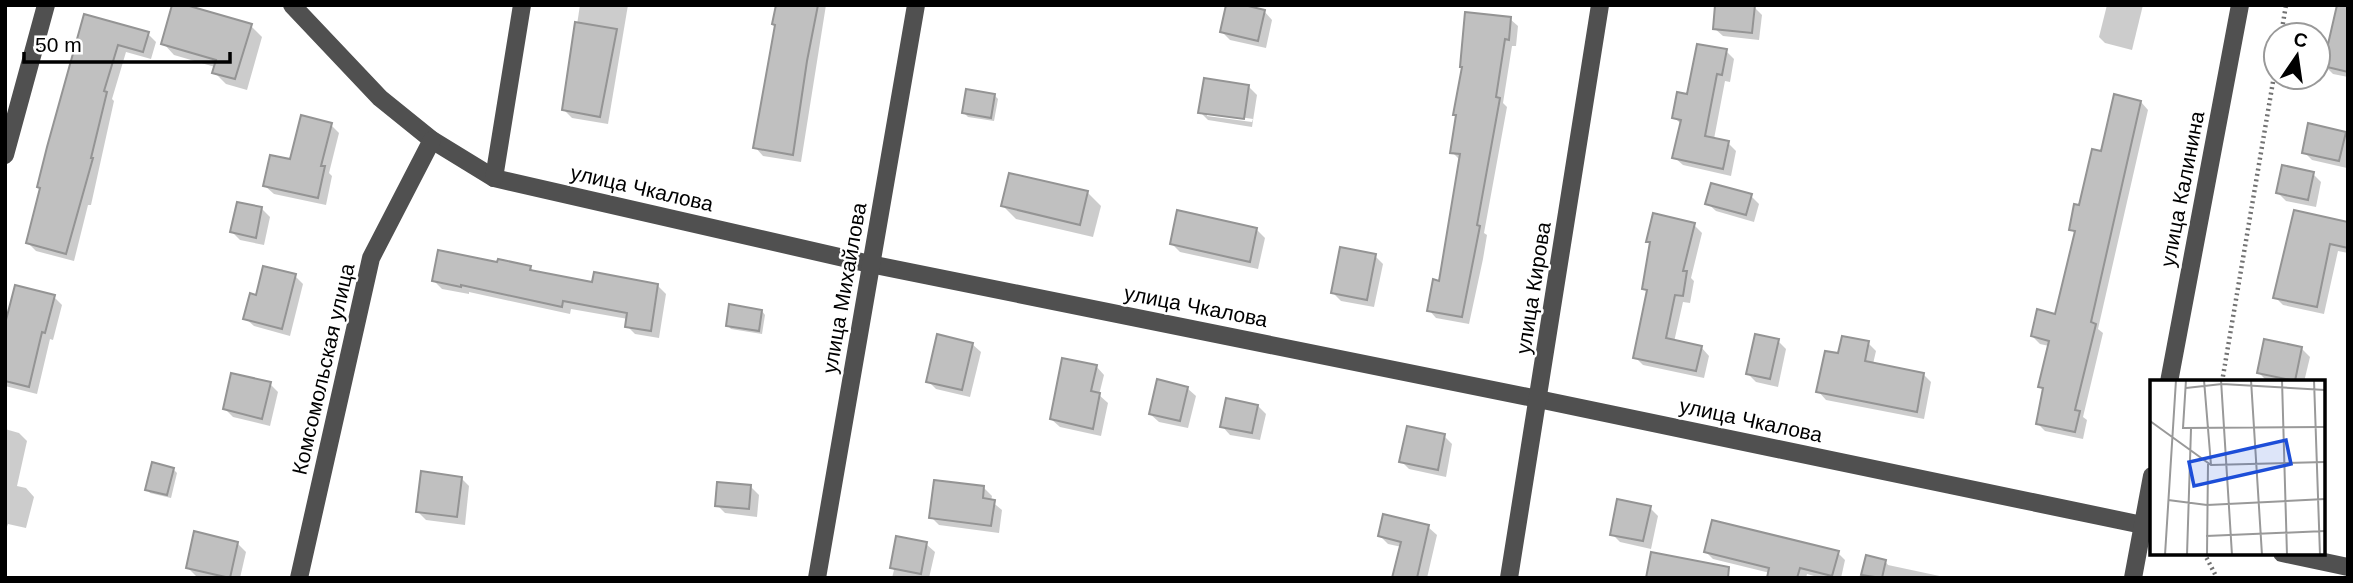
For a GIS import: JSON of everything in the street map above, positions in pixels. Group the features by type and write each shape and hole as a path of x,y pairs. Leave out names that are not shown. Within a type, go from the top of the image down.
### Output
{"street":[{"path":"5,156 46,5"},
{"name":"улица Чкалова","path":"292,5 380,99 432,140 494,178 870,264 1538,398 2147,526"},
{"path":"494,178 522,5"},
{"name":"улица Михайлова","path":"817,578 916,5"},
{"name":"улица Кирова","path":"1509,578 1600,5"},
{"name":"улица Калинина","path":"2169,380 2240,5"},
{"name":"Комсомольская улица","path":"299,578 371,258 432,140"},
{"path":"2133,578 2147,526 2150,496"},
{"path":"2291,555 2348,567"}],"path":[{"path":"2222,380 2271,91"},
{"path":"2205,555 2217,578"}],"building":[{"path":"172,5 186,5 252,24 235,79 212,73 216,60 161,44"},
{"path":"776,5 818,5 793,155 753,148 775,25 772,24"},
{"path":"1226,5 1244,5 1265,10 1258,41 1220,32"},
{"path":"1715,5 1755,5 1752,33 1713,29"},
{"path":"2337,5 2348,5 2348,72 2332,68 2332,27"},
{"path":"1465,12 1511,17 1509,40 1505,39 1496,97 1500,98 1477,225 1480,226 1462,317 1427,311 1433,279 1439,281 1460,154 1450,153 1456,115 1453,115 1462,67"},
{"path":"84,14 149,32 143,52 118,45 104,91 107,92 93,158 66,254 26,243 47,147"},
{"path":"575,22 617,29 600,117 562,110"},
{"path":"1697,44 1727,49 1722,75 1717,74 1705,136 1729,141 1723,169 1672,158 1681,120 1672,118 1677,92 1687,94"},
{"path":"1204,78 1249,85 1244,119 1198,113"},
{"path":"966,89 995,94 991,118 962,113"},
{"path":"2114,94 2141,101 2091,322 2096,324 2075,410 2080,411 2075,432 2036,424 2043,388 2038,387 2049,341 2031,336 2037,309 2055,314 2075,231 2069,230 2074,204 2079,205 2092,149 2101,151"},
{"path":"301,115 332,123 321,166 325,166 318,198 263,186 270,155 290,159"},
{"path":"2308,123 2346,132 2339,161 2302,153"},
{"path":"2282,165 2314,172 2308,200 2276,193"},
{"path":"1009,173 1088,191 1080,225 1001,206"},
{"path":"1711,183 1752,194 1746,215 1705,204"},
{"path":"237,202 262,207 256,238 230,232"},
{"path":"1177,210 1257,228 1250,262 1170,244"},
{"path":"2294,210 2348,222 2348,248 2330,244 2317,307 2273,298"},
{"path":"1653,213 1695,223 1683,271 1687,271 1683,296 1675,295 1666,338 1702,346 1696,371 1633,358 1647,290 1642,289 1650,242 1646,242"},
{"path":"1340,247 1376,254 1367,300 1331,293"},
{"path":"438,250 497,262 498,259 531,266 530,270 592,282 594,272 658,284 651,331 625,327 627,313 563,301 562,307 432,281"},
{"path":"263,266 296,274 282,329 243,319 250,293 256,295"},
{"path":"15,285 55,295 45,333 42,332 29,387 5,381 5,324"},
{"path":"729,304 762,310 759,331 726,326"},
{"path":"937,334 973,343 962,390 926,382"},
{"path":"1755,334 1779,339 1770,379 1746,374"},
{"path":"1842,336 1869,341 1865,361 1924,373 1917,412 1816,392 1825,351 1838,353"},
{"path":"2264,339 2302,347 2295,380 2257,373"},
{"path":"1062,358 1097,365 1091,391 1100,393 1093,429 1050,419"},
{"path":"231,373 271,382 262,419 223,409"},
{"path":"1157,379 1188,387 1180,421 1149,414"},
{"path":"1226,398 1258,405 1252,433 1220,427"},
{"path":"1407,426 1445,434 1438,470 1399,462"},
{"path":"152,462 174,468 167,495 145,490"},
{"path":"421,471 462,477 457,517 416,512"},
{"path":"934,480 984,486 983,498 995,500 991,526 929,518"},
{"path":"717,482 751,485 749,509 715,506"},
{"path":"1617,499 1651,506 1643,541 1610,535"},
{"path":"1383,514 1429,525 1417,578 1392,578 1401,542 1378,536"},
{"path":"1712,520 1839,551 1832,576 1800,568 1797,578 1767,578 1769,568 1704,552"},
{"path":"194,531 238,542 230,578 186,568"},
{"path":"896,536 927,542 921,574 890,568"},
{"path":"1651,552 1729,567 1728,578 1646,578"},
{"path":"1866,555 1886,560 1882,578 1861,575"}]}
